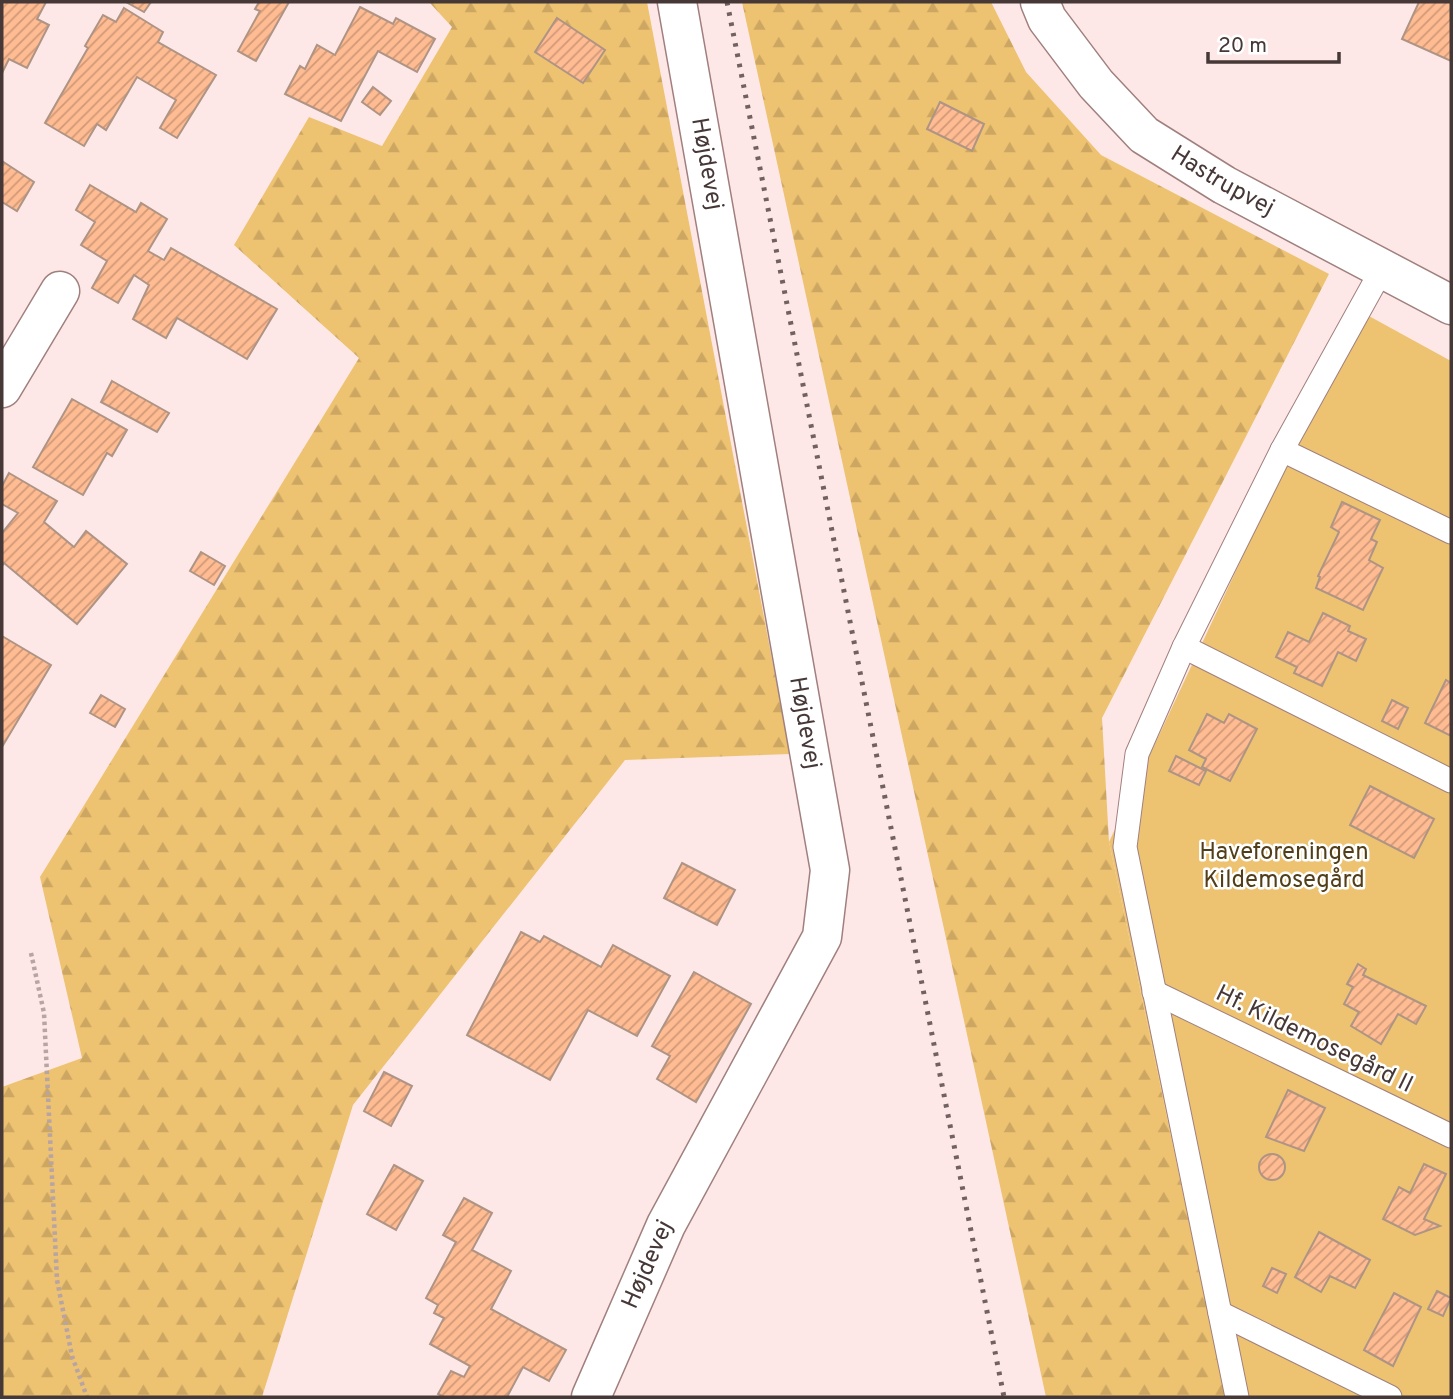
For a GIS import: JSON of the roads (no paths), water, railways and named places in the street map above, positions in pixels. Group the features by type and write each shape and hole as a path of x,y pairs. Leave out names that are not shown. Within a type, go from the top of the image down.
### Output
{"street":[{"name":"Højdevej","path":"591,1397 666,1226 822,937 830,870 677,2"},
{"name":"Hastrupvej","path":"1040,2 1047,19 1096,85 1144,135 1224,185 1451,306"},
{"path":"2,388 60,291"}],"lane":[{"path":"1237,1397 1125,847 1137,754 1184,647 1282,450 1381,271"},
{"path":"1282,450 1451,532"},
{"path":"1184,647 1451,781"},
{"name":"Hf. Kildemosegård II","path":"1154,992 1451,1136"},
{"path":"1220,1313 1390,1397"}],"railway":[{"path":"727,2 1004,1397"}],"park label":[{"name":"Haveforeningen Kildemosegård","path":"1284,867"}]}
